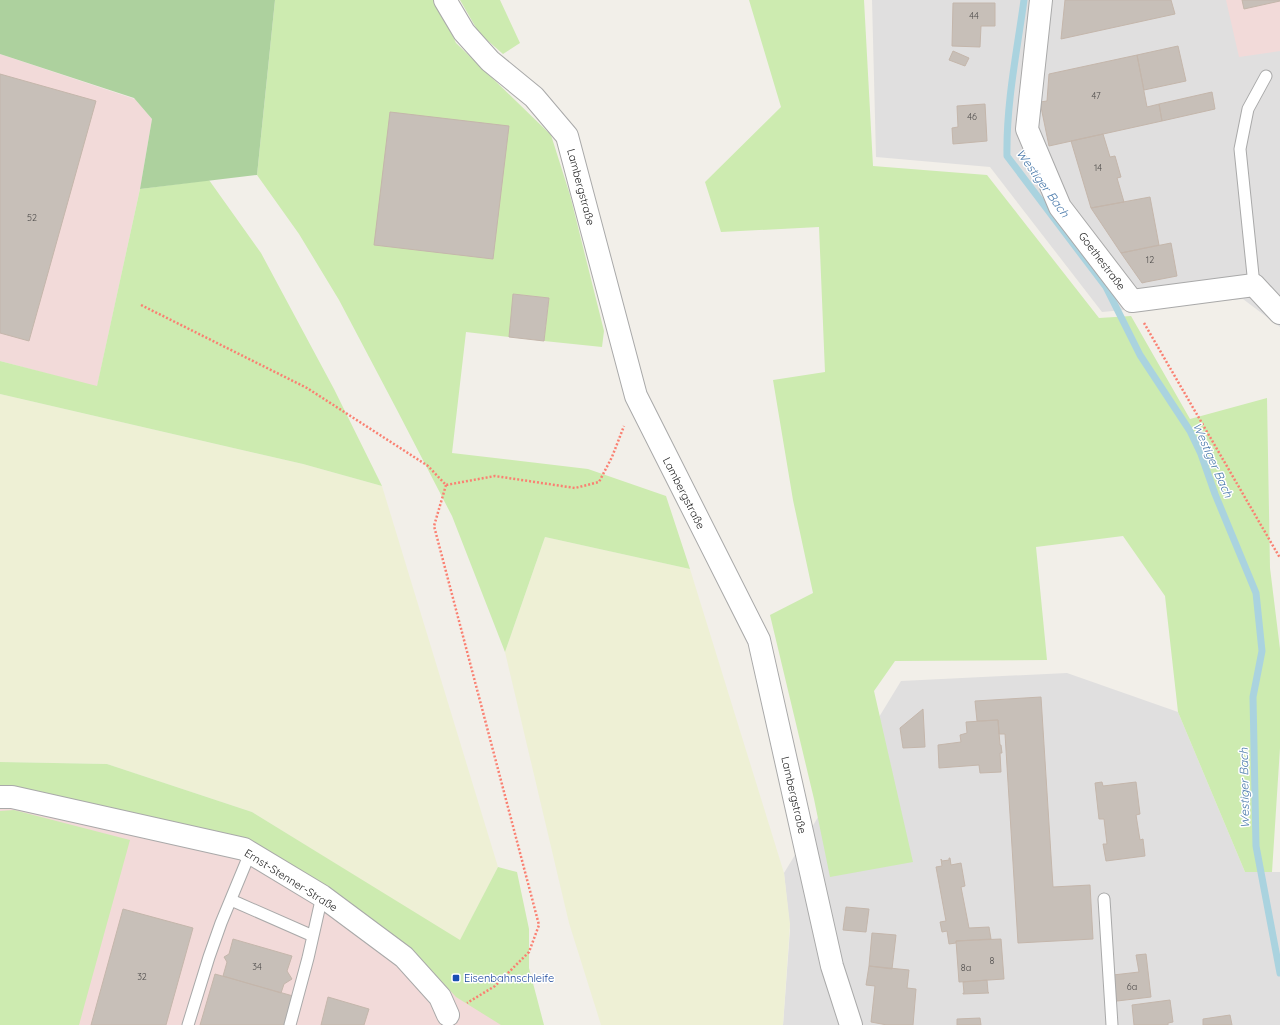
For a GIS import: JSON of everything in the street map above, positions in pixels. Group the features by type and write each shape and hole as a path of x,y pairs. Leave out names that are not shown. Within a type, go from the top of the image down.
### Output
{"street":[{"name":"Lambergstraße","path":"445,0 464,32 490,61 534,97 567,136 636,396 759,640 832,966 851,1025"},
{"name":"Goethestraße","path":"1041,0 1027,129 1060,207 1132,301 1254,285"},
{"path":"1254,285 1280,313"},
{"name":"Ernst-Stenner-Straße","path":"0,797 12,797 244,849 322,896 404,957 440,997 448,1015"}],"lane":[{"path":"1254,285 1240,149 1248,109 1266,76"},
{"path":"188,1025 209,956 250,853"},
{"path":"290,1025 308,958 322,896"},
{"path":"1104,899 1112,1025"},
{"path":"231,900 313,936"}],"path":[{"path":"1132,301 1280,558"},
{"path":"141,305 307,388 428,466 446,485"},
{"path":"446,485 495,476 576,488 600,482 636,396"},
{"path":"446,485 434,526 540,925 529,952 495,986 448,1015"}],"shaded area":[{"path":"872,0 1280,0 1280,327 1243,299 1102,312 990,167 876,157"},
{"path":"1226,0 1280,0 1280,51 1239,57"},
{"path":"0,54 135,99 152,119 140,189 97,387 0,361"},
{"path":"1067,673 1178,712 1245,872 1280,872 1280,1025 783,1025 790,930 784,873 901,681"},
{"path":"0,768 248,819 528,1025 0,1025"}],"green space":[{"path":"0,0 275,0 257,175 140,189 152,119 134,98 0,54"},
{"path":"275,0 436,0 456,43 551,135 570,195 604,331 602,347 544,341 549,298 514,294 509,337 466,332 452,453 588,469 666,496 690,569 545,537 505,652 452,516 397,410 339,300 299,234 257,175"},
{"path":"460,0 500,0 520,43 503,54 479,33"},
{"path":"749,0 864,0 873,166 987,175 1099,318 1131,316 1190,419 1267,398 1270,568 1280,649 1280,748 1272,872 1245,872 1178,712 1165,596 1123,536 1036,547 1047,660 895,661 874,691 913,862 830,877 814,799 770,615 813,593 793,500 773,380 825,372 819,227 721,232 705,182 781,107"},
{"path":"209,180 261,253 334,389 382,486 303,464 0,394 0,361 97,386 140,189"},
{"path":"0,394 303,464 382,486 498,867 460,941 252,812 107,764 0,762"},
{"path":"545,537 690,569 784,873 790,924 783,1025 601,1025 569,923 505,652"},
{"path":"0,762 107,764 252,812 460,940 498,867 517,872 529,929 529,968 544,1025 501,1025 456,997 409,946 249,843 0,790"},
{"path":"14,810 130,840 79,1025 0,1025 0,811"}],"building":[{"path":"1065,0 1171,0 1175,14 1061,39"},
{"path":"1242,0 1280,0 1280,1 1244,9"},
{"path":"953,3 995,3 995,26 981,26 980,47 952,46"},
{"path":"1178,46 1186,81 1144,90 1137,55"},
{"path":"953,51 969,58 965,66 949,60"},
{"path":"1137,55 1147,107 1159,104 1162,121 1049,146 1040,102 1047,101 1049,74"},
{"path":"0,74 96,101 29,341 0,333"},
{"path":"1212,92 1215,109 1162,121 1159,104"},
{"path":"985,104 987,141 953,144 952,128 958,127 957,106"},
{"path":"390,112 509,126 493,259 374,245"},
{"path":"1103,134 1110,157 1115,156 1121,177 1117,178 1124,202 1091,208 1071,141"},
{"path":"1150,197 1159,245 1121,253 1091,208"},
{"path":"1171,243 1177,276 1142,283 1121,253"},
{"path":"513,294 549,298 544,341 509,337"},
{"path":"1041,697 1053,887 1090,885 1093,939 1018,943 1005,734 999,734 998,720 977,721 975,701"},
{"path":"923,709 925,747 903,748 900,728"},
{"path":"998,720 1002,753 1000,753 1001,772 980,773 979,765 939,768 938,745 961,742 960,735 967,733 966,722"},
{"path":"1102,782 1103,786 1136,782 1140,814 1136,815 1140,840 1143,839 1145,856 1106,861 1103,844 1107,844 1104,819 1099,819 1095,783"},
{"path":"949,858 951,865 961,863 965,886 961,887 969,928 989,927 991,939 956,941 956,943 949,944 947,931 942,932 940,922 946,921 936,867 942,866 941,859 942,861 949,860"},
{"path":"846,907 869,909 866,932 843,930"},
{"path":"123,909 193,928 166,1025 91,1025"},
{"path":"872,933 896,935 892,969 869,966"},
{"path":"233,939 292,956 287,971 292,979 284,984 281,993 223,976 227,962 224,957 229,954"},
{"path":"1001,939 1004,979 959,982 956,941"},
{"path":"1146,954 1151,997 1117,1001 1113,975 1139,972 1136,955"},
{"path":"869,966 909,970 907,988 916,989 913,1025 887,1025 871,1022 875,986 866,985"},
{"path":"215,974 293,996 285,1025 200,1025"},
{"path":"987,980 989,993 963,994 963,982"},
{"path":"328,997 369,1009 364,1025 321,1025"},
{"path":"1170,1000 1173,1022 1168,1023 1168,1025 1134,1025 1132,1005"},
{"path":"1230,1015 1232,1025 1203,1025 1203,1019"},
{"path":"980,1018 981,1025 957,1025 957,1019"}],"waterway":[{"name":"Westiger Bach","path":"1024,0 1010,97 1007,156 1106,287 1140,355 1190,431 1201,454 1215,494 1256,593 1262,651 1253,697 1256,846 1280,973"}],"place":[{"name":"Eisenbahnschleife","path":"456,978"}]}
